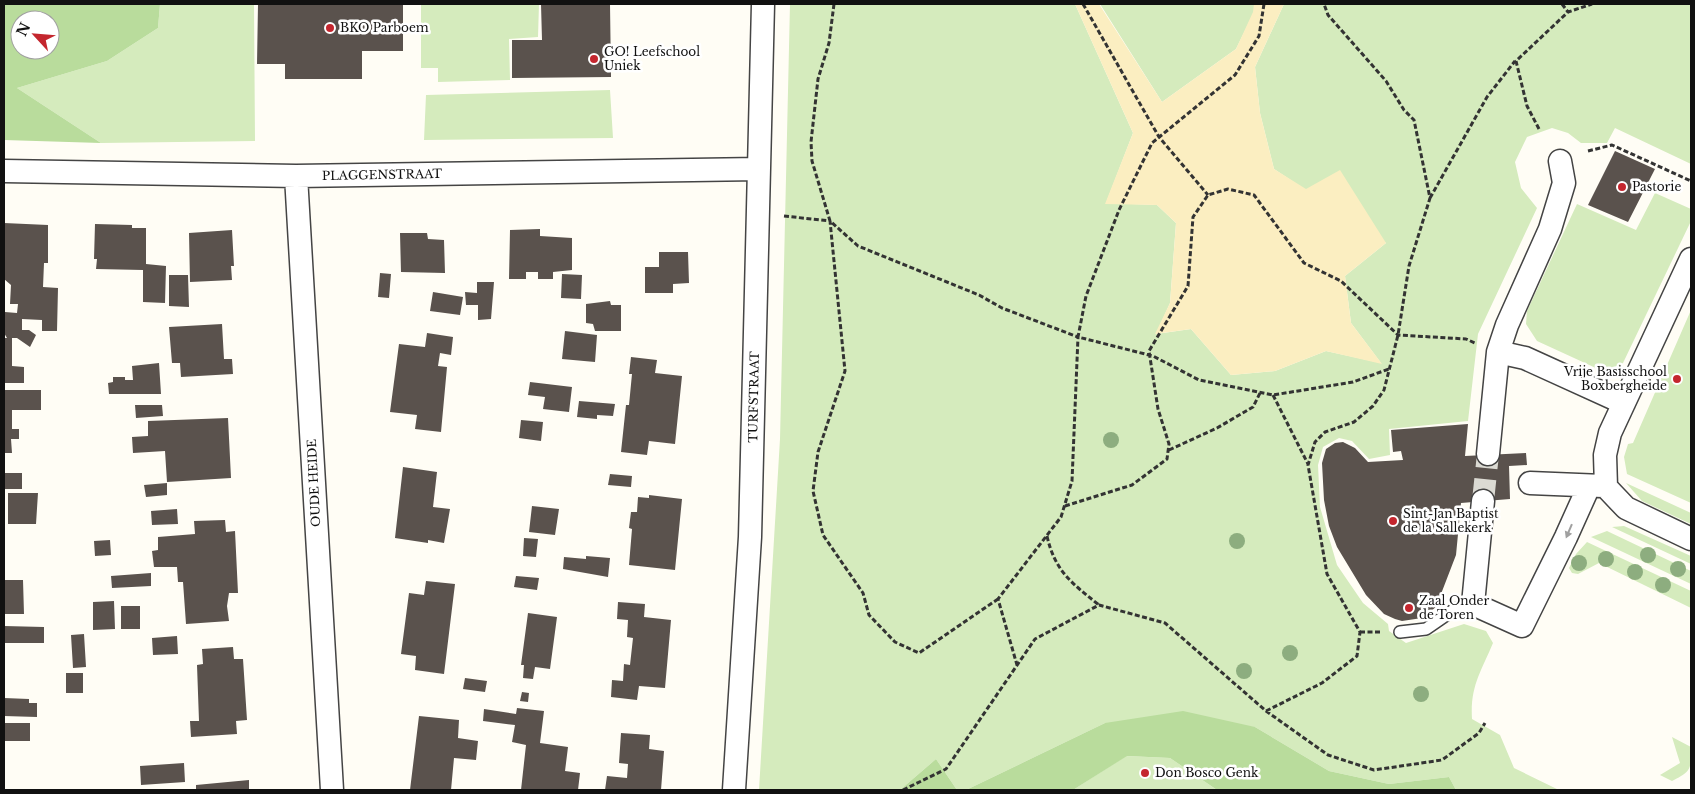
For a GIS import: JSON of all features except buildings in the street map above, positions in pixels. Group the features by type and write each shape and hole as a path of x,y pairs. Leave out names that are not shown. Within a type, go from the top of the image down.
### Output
{"street":[{"name":"TURFSTRAAT","path":"734,790 750,537 763,4"},
{"path":"1488,454 1491,349 1507,325 1550,228 1564,183 1560,161"},
{"name":"PLAGGENSTRAAT","path":"4,171 296,176 760,169"},
{"name":"OUDE HEIDE","path":"296,176 332,790"},
{"path":"1483,501 1473,604 1522,626 1543,583 1597,486 1610,433 1691,259"},
{"path":"1491,349 1525,358 1624,403"},
{"path":"1530,484 1597,486 1626,508 1691,539"}],"lane":[{"path":"1400,632 1426,630 1455,609 1473,604"}],"path":[{"path":"834,4 829,43 818,79 811,142 812,161 830,222 845,371 818,452 813,491 823,535 863,593 869,616 895,642 919,652 998,599 1061,517 1072,481 1078,337 1086,296 1119,210 1152,142 1235,75 1259,36 1264,4"},
{"path":"1083,4 1159,137 1208,195"},
{"path":"1324,4 1328,15 1386,81 1404,110 1414,120 1430,198"},
{"path":"1562,4 1568,12"},
{"path":"1308,464 1314,442 1325,432 1354,422 1373,406 1384,390 1398,335 1409,266 1430,198 1487,97 1516,61 1568,12 1592,4"},
{"path":"1516,61 1527,106 1539,129"},
{"path":"1588,151 1612,145 1691,181"},
{"path":"1064,507 1132,485 1167,459 1169,444 1158,409 1149,350 1188,286 1193,217 1208,195 1228,190 1254,194 1304,263 1341,281 1398,335 1466,339 1491,349"},
{"path":"775,215 830,222 858,246 979,295 1002,308 1078,337 1150,355 1199,380 1273,396 1353,382 1389,368"},
{"path":"1168,450 1217,428 1253,407 1260,393"},
{"path":"1266,711 1322,683 1356,656 1360,632 1327,574 1308,464 1273,396"},
{"path":"1047,536 1050,548 1064,576 1099,606 1166,623 1266,711 1328,755 1374,770 1442,760 1479,733 1485,723"},
{"path":"998,599 1017,665"},
{"path":"902,790 946,769 1035,640 1099,606"}],"green space":[{"path":"4,4 160,4 158,28 107,61 17,88 101,143 4,140"},
{"path":"160,4 254,4 255,141 101,143 17,88 107,61 158,28"},
{"path":"421,4 539,4 538,37 509,39 510,80 438,82 438,68 421,68"},
{"path":"790,4 1075,4 1133,133 1106,203 1157,205 1176,223 1170,303 1156,334 1191,329 1231,375 1275,371 1326,351 1381,363 1351,323 1345,276 1386,243 1274,169 1260,113 1255,67 1284,4 1691,4 1691,164 1615,128 1607,143 1581,143 1568,133 1552,128 1527,137 1515,162 1521,188 1537,208 1478,334 1468,421 1389,429 1390,455 1369,459 1352,441 1339,438 1323,447 1318,465 1320,507 1337,565 1363,603 1388,624 1389,631 1406,643 1464,624 1486,631 1493,643 1475,688 1472,719 1500,735 1514,768 1559,790 1456,790 1449,777 1389,784 1329,771 1255,727 1105,723 966,790 957,790 936,759 900,790 759,790 780,439"},
{"path":"1100,4 1254,4 1254,12 1236,49 1162,102"},
{"path":"610,90 613,138 424,140 426,95"},
{"path":"1655,193 1691,209 1691,221 1623,363 1607,371 1598,369 1537,341 1526,324 1527,311 1577,204 1636,230"},
{"name":"Vrije Basisschool Boxbergheide","path":"1691,310 1691,503 1627,474 1624,457 1628,444 1633,443"},
{"path":"1626,483 1691,513 1691,524 1642,501"},
{"path":"1624,526 1691,556 1691,564 1612,527"},
{"path":"1607,531 1691,571 1691,584 1591,537"},
{"path":"1587,542 1691,591 1691,608 1599,563 1578,574 1572,573 1569,568 1576,554"},
{"path":"1183,711 1255,727 1329,771 1389,784 1449,777 1456,790 1217,790 1170,758 1127,756 1073,790 966,790 1105,723"},
{"path":"1672,737 1691,747 1691,754 1687,772 1672,781 1660,775 1680,763"},
{"name":"Don Bosco Genk","path":"1126,756 1170,758 1217,790 1073,790"},
{"path":"936,759 957,790 900,790"}],"sand":[{"path":"1075,4 1099,4 1162,102 1236,49 1253,12 1254,4 1284,4 1255,67 1260,113 1274,169 1306,189 1340,170 1386,243 1345,276 1351,323 1382,364 1326,351 1275,371 1231,375 1191,329 1155,334 1170,303 1176,223 1157,205 1105,204 1133,133"}],"tunnel":[{"path":"1483,501 1488,454"}],"place":[{"name":"BKO Parboem","path":"330,28"},
{"name":"GO! Leefschool Uniek","path":"594,59"},
{"name":"Pastorie","path":"1622,187"},
{"name":"Vrije Basisschool Boxbergheide","path":"1677,379"},
{"name":"Sint-Jan Baptist de la Sallekerk","path":"1393,521"},
{"name":"Zaal Onder de Toren","path":"1409,608"},
{"name":"Don Bosco Genk","path":"1145,773"}]}
